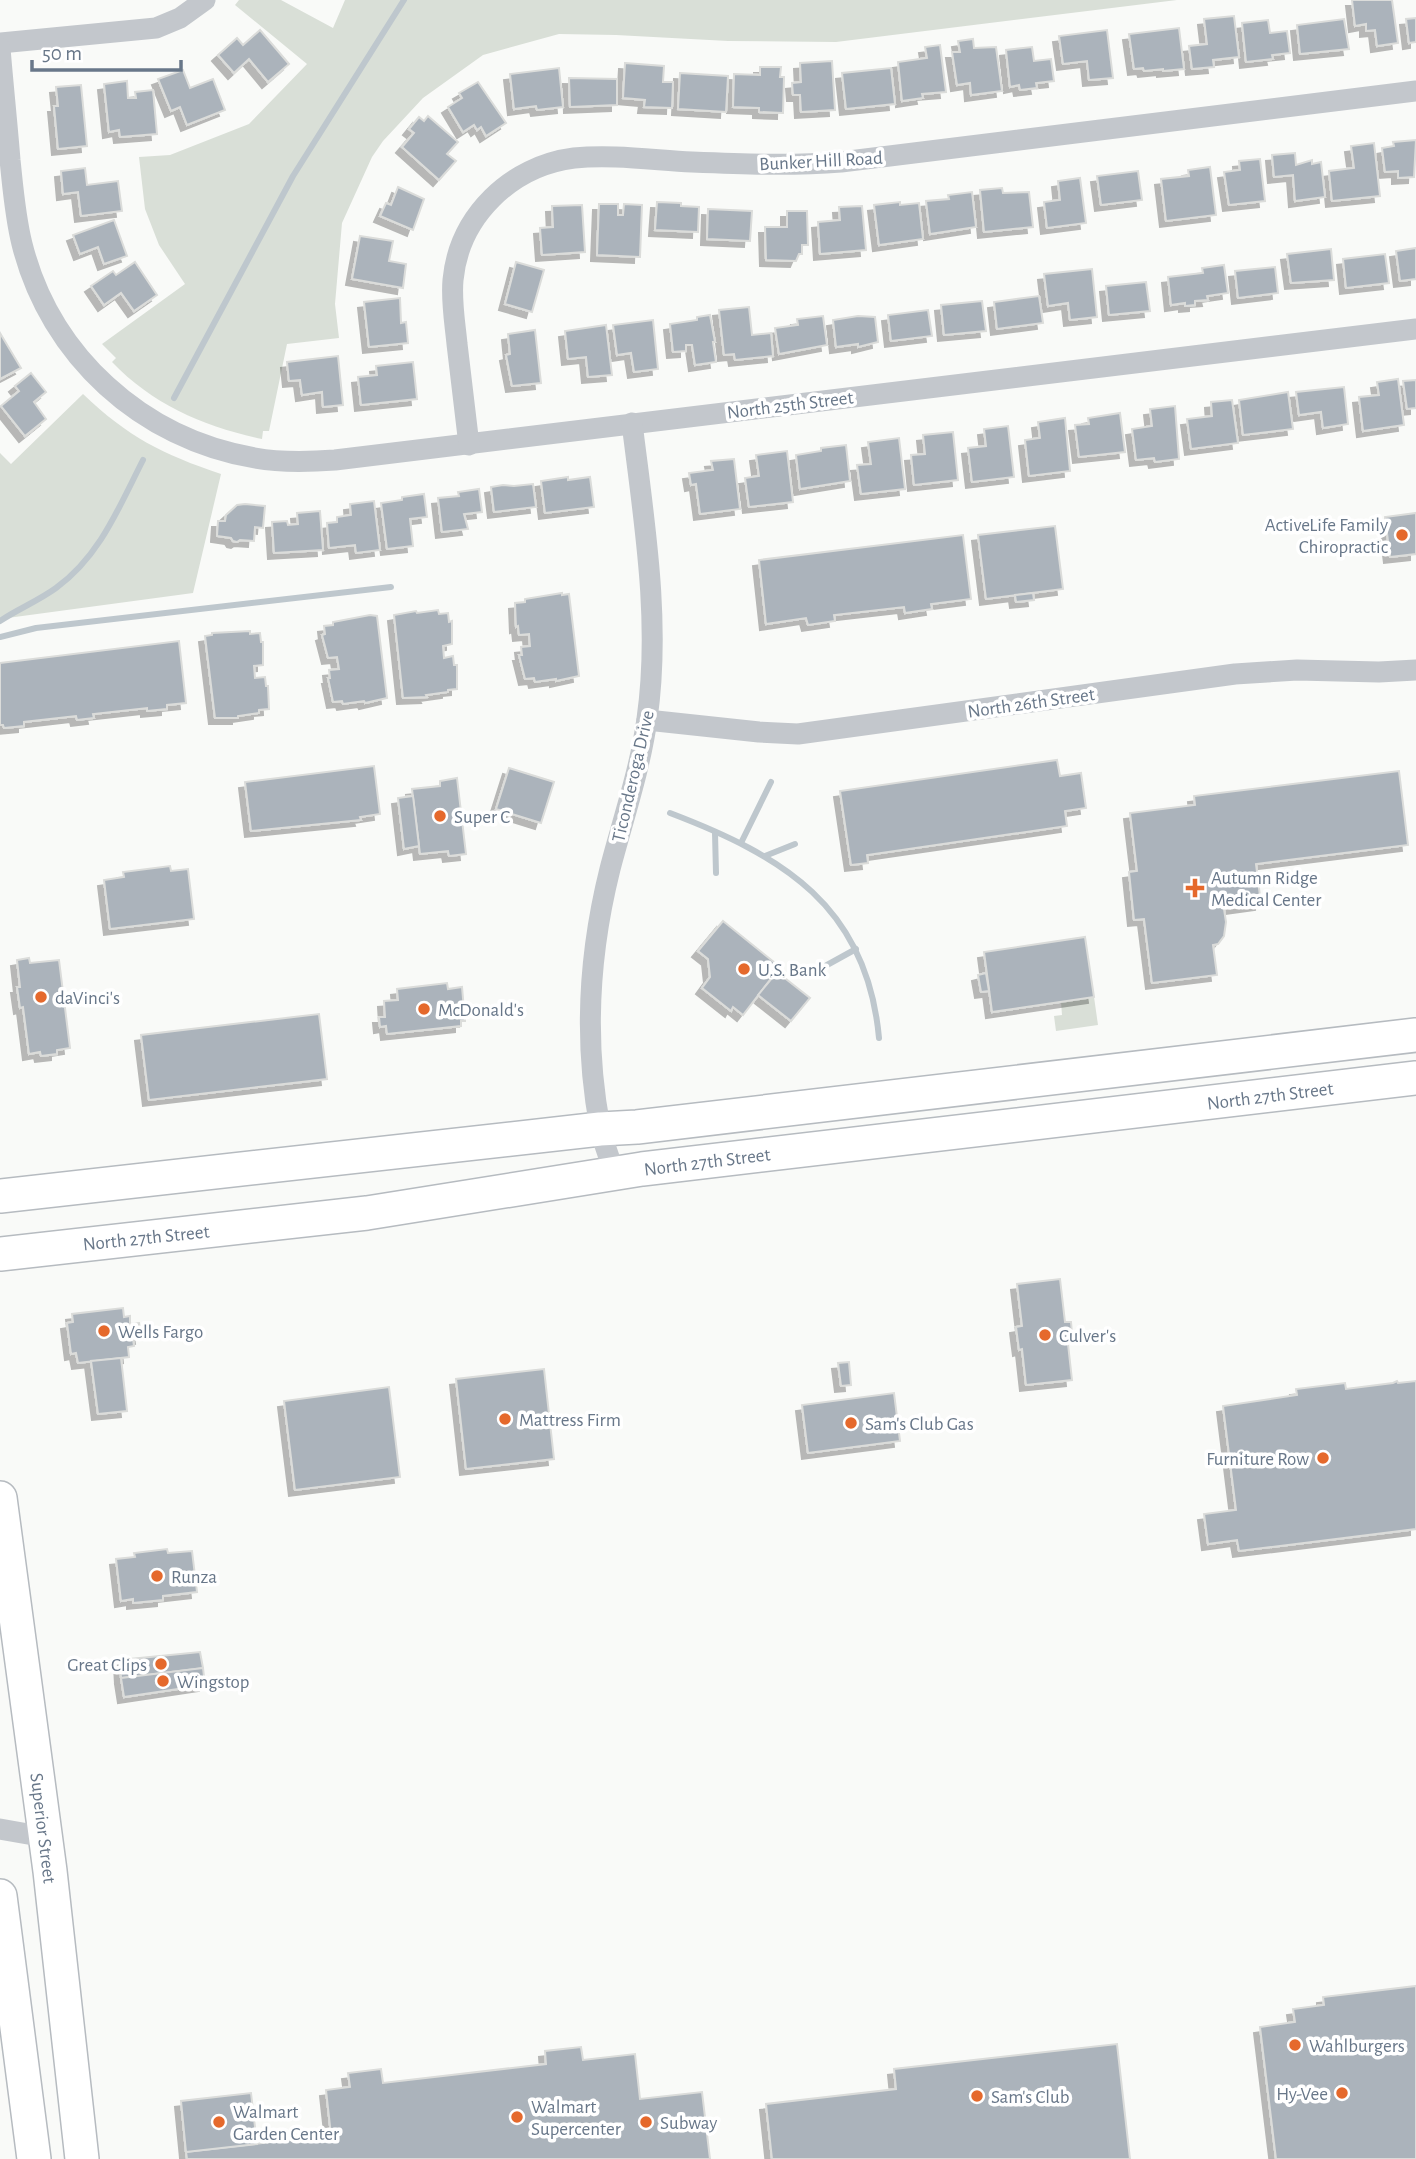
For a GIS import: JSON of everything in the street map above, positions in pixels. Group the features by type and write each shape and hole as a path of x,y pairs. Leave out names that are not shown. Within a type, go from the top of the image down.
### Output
{"main road":[{"path":"0,1196 637,1127 1416,1035"},
{"name":"North 27th Street","path":"0,1254 367,1213 603,1175 1416,1078"},
{"name":"Superior Street","path":"0,1498 44,1826 82,2159"},
{"path":"0,1896 34,2159"}],"street":[{"path":"0,46 156,28 180,18 205,0"},
{"name":"North 25th Street","path":"0,46 17,222 34,282 56,326 88,368 121,399 168,431 233,454 289,462 335,460 1416,329"},
{"name":"Bunker Hill Road","path":"469,445 453,309 455,266 463,239 479,212 506,185 536,168 558,161 589,157 763,165 841,162 1416,92"},
{"name":"Ticonderoga Drive","path":"603,1175 591,1037 593,967 603,903 642,752 652,669 652,603 632,423"},
{"name":"North 26th Street","path":"647,720 798,734 1234,674 1297,670 1379,673 1416,670"},
{"path":"0,1827 44,1826"}],"shaded area":[{"path":"239,0 281,0 333,28 345,0 1177,0 836,42 728,41 559,34 483,55 423,98 383,141 372,157 342,223 335,304 339,338 287,344 269,431 263,431 262,439 200,421 162,402 112,362 116,358 102,344 185,284 159,245 145,209 139,157 170,155 249,124 307,64 235,5"},
{"path":"83,394 115,422 147,443 221,474 193,593 0,619 0,453 11,464"},
{"path":"1094,997 1098,1025 1056,1031 1054,1016 1062,1015 1061,1002"}],"building":[{"path":"1352,0 1392,0 1398,43 1377,46 1375,30 1366,31 1366,24 1355,26"},
{"path":"1234,16 1239,57 1213,60 1214,67 1192,69 1189,46 1207,44 1204,19"},
{"path":"1416,18 1416,42 1409,43 1406,19"},
{"path":"1344,19 1349,49 1300,54 1297,25"},
{"path":"1268,20 1270,33 1287,31 1290,53 1272,55 1273,59 1246,62 1242,23"},
{"path":"1179,28 1184,69 1134,69 1129,34"},
{"path":"260,30 289,64 268,82 249,59 234,73 218,55 237,38 243,45"},
{"path":"1107,30 1113,78 1089,80 1087,61 1063,64 1059,36"},
{"path":"973,39 974,48 996,47 1002,91 971,95 970,83 957,85 952,52 960,52 958,41"},
{"path":"940,45 946,92 922,94 923,98 902,101 898,62 927,58 925,47"},
{"path":"1032,47 1034,61 1051,59 1054,81 1036,83 1037,88 1020,90 1019,85 1010,87 1006,50"},
{"path":"832,61 835,110 801,112 800,95 793,95 792,83 801,82 800,63"},
{"path":"625,63 664,66 663,82 673,82 672,108 644,107 645,100 623,98"},
{"path":"760,67 781,67 780,77 784,77 783,113 759,112 759,108 733,107 734,74 760,75"},
{"path":"559,68 563,107 537,110 536,106 514,109 510,74"},
{"path":"891,68 895,104 846,109 842,73"},
{"path":"183,70 190,88 213,79 225,110 187,125 180,107 171,111 158,79"},
{"path":"680,73 728,76 726,112 678,109"},
{"path":"569,78 617,79 617,105 570,107"},
{"path":"127,81 128,98 136,98 135,92 153,90 157,134 120,137 119,130 109,132 104,84"},
{"path":"478,82 506,123 486,136 481,127 477,130 474,125 463,132 448,107 462,98 459,93"},
{"path":"81,85 87,146 58,149 54,106 58,106 56,87"},
{"path":"428,116 458,142 447,154 456,161 439,180 402,147 414,133 409,129 419,117 424,121"},
{"path":"1416,140 1414,177 1398,178 1398,171 1385,172 1382,148 1394,146 1393,142"},
{"path":"1374,143 1380,196 1332,201 1329,171 1354,168 1351,146"},
{"path":"1295,153 1296,165 1312,160 1312,164 1321,162 1325,197 1295,201 1293,175 1274,177 1272,155"},
{"path":"1260,159 1265,201 1229,205 1224,172 1240,170 1239,161"},
{"path":"1210,167 1216,215 1166,221 1161,179 1189,176 1188,170"},
{"path":"85,168 87,185 118,181 122,211 81,216 78,192 63,194 61,171"},
{"path":"1138,171 1142,200 1101,205 1097,176"},
{"path":"1080,178 1086,223 1047,228 1044,202 1060,200 1058,181"},
{"path":"398,187 424,199 413,230 380,216 386,203 391,205"},
{"path":"1002,188 1003,193 1029,192 1033,227 984,232 980,190"},
{"path":"972,192 976,227 930,234 926,201 949,199 948,195"},
{"path":"657,202 699,207 698,232 655,230"},
{"path":"900,202 900,205 919,203 923,239 879,245 874,205"},
{"path":"599,204 618,204 618,215 623,215 624,204 642,205 640,257 597,255"},
{"path":"582,205 585,252 542,255 540,228 553,227 552,206"},
{"path":"862,206 866,250 820,254 818,222 840,220 839,207"},
{"path":"708,209 752,211 750,241 707,239"},
{"path":"787,211 807,211 808,245 802,245 802,254 799,254 796,261 766,260 765,227 787,227"},
{"path":"114,220 127,256 104,264 98,247 80,254 73,235"},
{"path":"360,236 393,241 389,261 406,264 403,288 352,279"},
{"path":"1416,248 1416,279 1400,281 1396,251"},
{"path":"1331,249 1334,280 1291,283 1287,254"},
{"path":"1385,254 1389,283 1346,288 1343,259"},
{"path":"135,262 157,295 134,311 121,293 104,305 91,286 113,271 116,275"},
{"path":"516,262 544,270 532,312 505,304"},
{"path":"1224,265 1228,293 1207,296 1208,300 1195,301 1195,305 1171,305 1168,277 1203,273 1202,268"},
{"path":"1275,267 1278,293 1238,298 1235,271"},
{"path":"1092,269 1097,317 1070,320 1068,303 1048,306 1044,274"},
{"path":"1146,282 1150,311 1109,315 1106,286"},
{"path":"1039,296 1043,323 997,329 994,302"},
{"path":"400,298 401,323 406,322 408,343 369,347 364,302"},
{"path":"982,301 986,331 944,335 941,305"},
{"path":"749,307 752,335 771,333 773,356 735,360 734,354 724,355 719,310"},
{"path":"928,310 932,336 891,341 888,315"},
{"path":"710,315 716,362 695,365 692,345 686,345 686,351 673,352 670,324"},
{"path":"823,316 827,345 779,354 775,328 798,325 797,319"},
{"path":"858,316 875,317 878,342 858,347 858,344 836,347 833,320"},
{"path":"653,320 658,369 634,372 631,353 617,355 613,325"},
{"path":"606,325 612,375 588,377 586,357 568,359 565,331"},
{"path":"535,330 541,383 512,386 506,355 510,354 508,334"},
{"path":"0,333 21,368 0,379"},
{"path":"338,356 343,405 323,407 322,392 302,395 300,380 289,381 287,362"},
{"path":"413,362 417,399 361,405 358,377 377,375 376,366"},
{"path":"31,373 46,392 34,402 46,419 25,436 1,406 19,391 15,386"},
{"path":"1398,379 1404,425 1363,431 1359,397 1379,395 1377,382"},
{"path":"1416,380 1416,408 1407,409 1403,381"},
{"path":"1344,387 1348,424 1323,428 1321,412 1299,415 1296,392"},
{"path":"1288,392 1293,429 1243,435 1239,400"},
{"path":"1232,400 1238,443 1191,449 1187,419 1212,416 1211,402"},
{"path":"1175,406 1179,459 1155,462 1154,458 1136,460 1132,429 1152,426 1150,409"},
{"path":"1120,413 1125,452 1079,457 1075,425 1089,424 1088,418"},
{"path":"1065,418 1070,471 1029,476 1025,440 1040,438 1038,422"},
{"path":"1008,426 1014,477 972,482 968,448 986,446 984,429"},
{"path":"953,432 958,480 914,485 911,455 925,454 923,435"},
{"path":"899,438 905,489 861,494 857,465 871,464 868,442"},
{"path":"846,445 850,481 800,489 796,455"},
{"path":"787,451 793,502 749,507 745,478 759,476 756,455"},
{"path":"734,459 740,509 700,514 696,484 691,485 689,473 713,470 711,461"},
{"path":"568,477 568,480 590,477 594,507 545,513 541,481"},
{"path":"533,484 536,507 494,512 491,487"},
{"path":"479,489 482,512 464,514 468,529 442,532 438,498 459,496 458,492"},
{"path":"424,494 427,517 410,519 413,546 387,549 381,503"},
{"path":"374,501 380,550 356,553 355,545 329,548 327,523 337,522 337,517 351,515 350,504"},
{"path":"237,505 265,506 263,528 255,527 254,541 237,542 231,538 217,536 218,521 225,521 226,515"},
{"path":"320,511 323,550 274,553 272,522 287,521 288,525 298,524 297,513"},
{"name":"ActiveLife Family Chiropractic","path":"1416,513 1416,554 1390,557 1385,517"},
{"path":"1055,526 1063,589 986,599 978,535"},
{"path":"963,535 971,599 931,604 932,609 905,613 904,607 834,615 835,621 808,625 806,618 766,624 759,560"},
{"path":"562,593 569,594 579,676 556,681 535,682 534,678 525,679 519,655 522,655 521,647 530,646 529,634 519,635 515,603"},
{"path":"1033,593 1034,600 1016,602 1015,595"},
{"path":"438,610 439,614 448,613 449,622 452,621 452,644 443,646 444,658 453,656 454,665 457,665 457,689 426,695 427,697 403,698 394,615"},
{"path":"370,615 377,616 387,698 365,703 333,702 329,670 339,669 337,657 328,658 322,635 325,634 324,626"},
{"path":"250,631 250,634 260,633 263,642 263,665 254,666 255,678 265,677 269,709 238,718 215,718 205,636 212,633"},
{"path":"179,641 186,703 167,705 167,709 147,711 147,708 93,714 94,718 77,720 76,716 24,722 24,726 4,728 0,725 0,663"},
{"path":"1057,760 1060,776 1081,773 1086,808 1065,811 1067,826 867,855 868,863 851,865 840,791"},
{"path":"374,766 380,814 360,817 361,820 251,831 245,782"},
{"path":"509,768 554,782 541,823 496,809"},
{"name":"Autumn Ridge Medical Center","path":"1399,771 1408,845 1256,864 1261,904 1224,909 1224,936 1218,944 1213,945 1217,975 1152,983 1144,919 1134,920 1129,872 1137,871 1130,813 1195,805 1194,796"},
{"path":"457,778 466,854 449,856 448,851 420,854 412,789 440,786 440,781"},
{"path":"413,796 419,846 404,849 398,798"},
{"path":"170,866 171,871 188,869 194,919 110,929 104,880 124,877 123,872"},
{"name":"U.S. Bank","path":"723,921 780,967 743,1015 733,1007 731,1011 702,988 710,977 708,959 698,951"},
{"path":"1085,937 1094,997 992,1012 984,952"},
{"name":"daVinci's","path":"29,958 30,963 59,960 70,1048 57,1050 57,1054 29,1054 23,1007 20,1008 17,987 20,987 17,960"},
{"path":"777,972 810,998 791,1021 758,995"},
{"path":"986,973 989,991 981,992 978,975"},
{"name":"McDonald's","path":"447,983 448,989 462,987 465,1021 461,1021 461,1026 387,1034 386,1026 380,1027 379,1017 385,1017 384,1001 398,1000 397,989"},
{"path":"319,1014 327,1079 149,1100 141,1035"},
{"name":"Culver's","path":"1060,1279 1065,1322 1071,1322 1073,1344 1068,1344 1072,1380 1026,1385 1022,1349 1019,1350 1016,1327 1022,1326 1017,1284"},
{"name":"Wells Fargo","path":"123,1308 124,1317 130,1316 130,1324 139,1323 141,1338 133,1339 134,1346 128,1347 129,1357 78,1363 76,1353 71,1354 67,1323 73,1322 72,1314"},
{"path":"121,1358 127,1411 98,1414 91,1361"},
{"path":"849,1362 851,1385 841,1386 838,1363"},
{"name":"Mattress Firm","path":"544,1369 554,1459 466,1469 456,1379"},
{"name":"Furniture Row","path":"1397,1381 1416,1381 1416,1529 1239,1551 1237,1540 1208,1544 1204,1514 1236,1510 1223,1406 1297,1395 1296,1389 1345,1383 1346,1389"},
{"path":"389,1387 400,1477 295,1490 284,1401"},
{"name":"Sam's Club Gas","path":"894,1393 900,1441 808,1453 802,1405"},
{"name":"Runza","path":"167,1549 168,1553 192,1551 197,1592 163,1596 163,1600 133,1603 133,1599 121,1601 116,1559 135,1557 134,1553"},
{"name":"Great Clips","path":"200,1652 203,1668 121,1678 120,1660"},
{"name":"Wingstop","path":"203,1668 205,1685 124,1697 121,1678"},
{"name":"Hy-Vee","path":"1416,1986 1416,2159 1276,2159 1260,2027 1295,2022 1293,2009 1324,2005 1323,1997"},
{"name":"Sam's Club","path":"1117,2044 1130,2159 772,2159 766,2104 896,2089 894,2069"},
{"name":"Walmart Supercenter","path":"581,2047 583,2060 635,2054 640,2099 702,2092 710,2159 187,2159 186,2152 331,2135 326,2090 350,2087 348,2073 381,2069 383,2083 546,2064 545,2051"},
{"name":"Walmart Garden Center","path":"251,2093 257,2144 186,2152 181,2101"}],"waterway":[{"path":"174,398 293,176 404,0"},
{"path":"0,621 56,588 85,561 117,513 143,460"},
{"path":"0,637 36,628 391,587"},
{"path":"741,843 771,782"},
{"path":"670,813 749,848 783,868 812,892 837,920 857,953 871,992 879,1038"},
{"path":"715,833 716,873"},
{"path":"765,856 795,844"},
{"path":"827,965 856,949"}],"place":[{"name":"ActiveLife Family Chiropractic","path":"1402,535"},
{"name":"Super C","path":"440,816"},
{"name":"Autumn Ridge Medical Center","path":"1195,888"},
{"name":"U.S. Bank","path":"744,969"},
{"name":"daVinci's","path":"41,997"},
{"name":"McDonald's","path":"424,1009"},
{"name":"Wells Fargo","path":"104,1331"},
{"name":"Culver's","path":"1045,1335"},
{"name":"Mattress Firm","path":"505,1419"},
{"name":"Sam's Club Gas","path":"851,1423"},
{"name":"Furniture Row","path":"1323,1458"},
{"name":"Runza","path":"157,1576"},
{"name":"Great Clips","path":"161,1664"},
{"name":"Wingstop","path":"163,1681"},
{"name":"Wahlburgers","path":"1295,2045"},
{"name":"Hy-Vee","path":"1342,2093"},
{"name":"Sam's Club","path":"977,2096"},
{"name":"Walmart Supercenter","path":"517,2117"},
{"name":"Walmart Garden Center","path":"219,2122"},
{"name":"Subway","path":"646,2122"}]}
